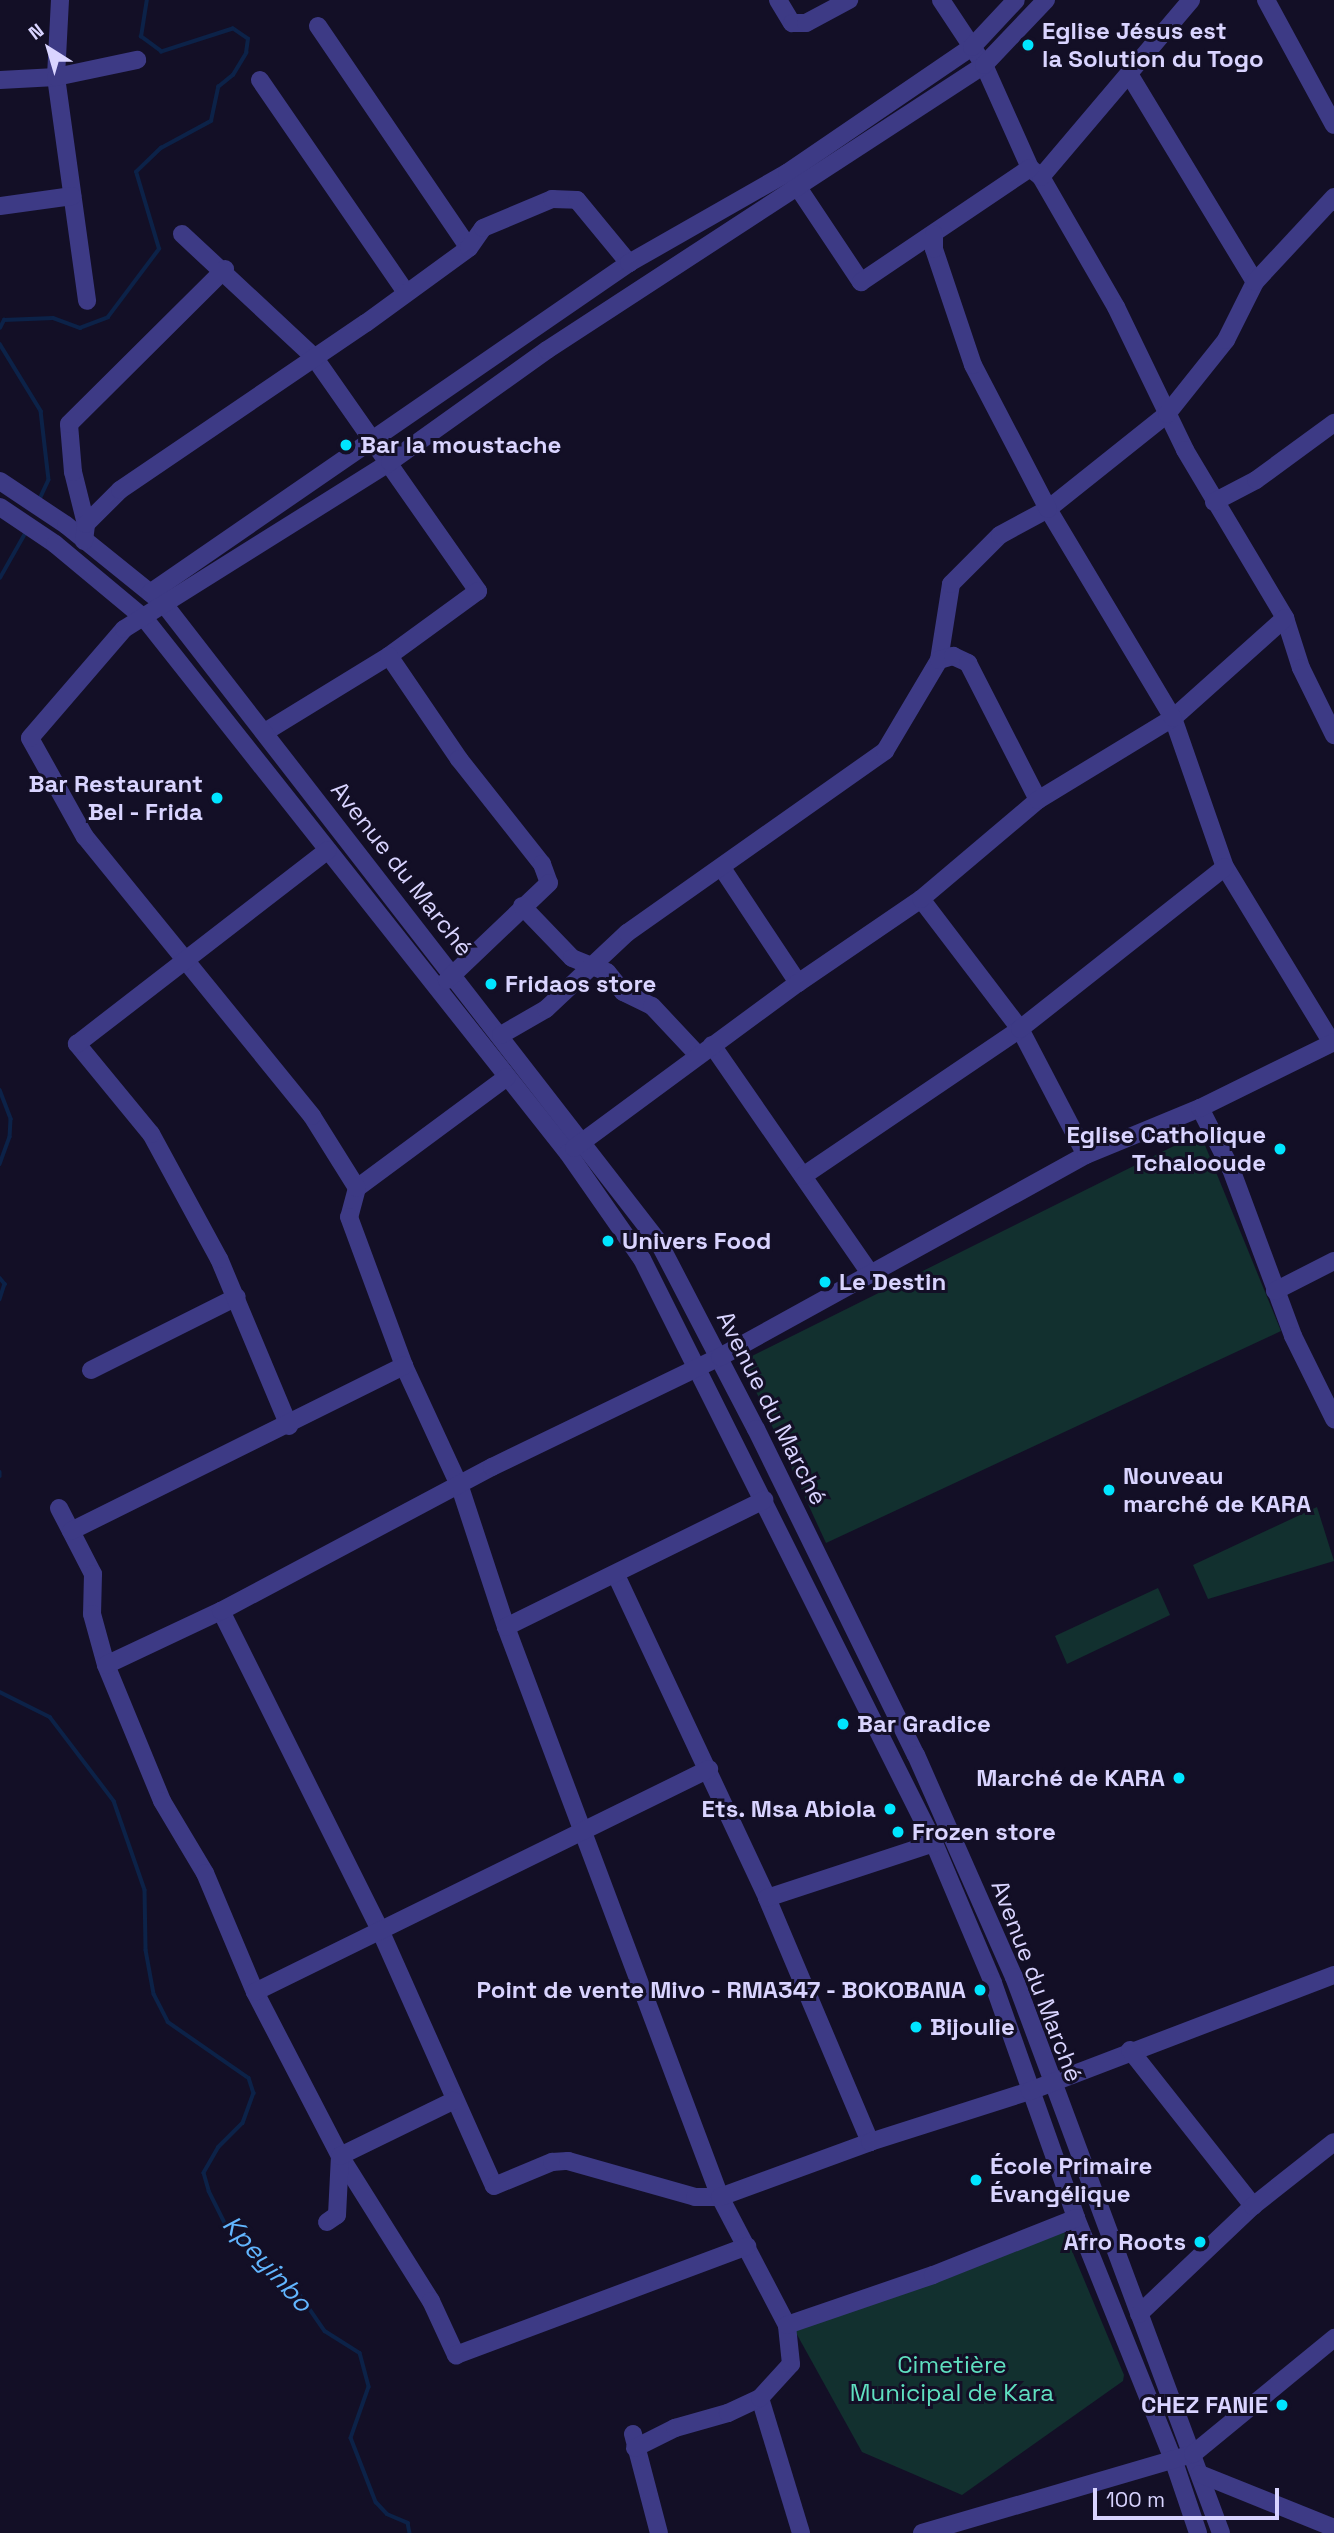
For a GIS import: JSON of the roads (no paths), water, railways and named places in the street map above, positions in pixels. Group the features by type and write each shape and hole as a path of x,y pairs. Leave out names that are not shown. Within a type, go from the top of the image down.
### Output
{"street":[{"path":"60,0 56,77 87,301"},
{"path":"778,0 792,23 806,23 849,0"},
{"path":"941,0 984,65 1035,173 1116,307 1213,502 1284,618 1301,668 1334,735"},
{"path":"357,1188 313,1116 182,960 85,837 30,737 124,629 145,619 157,599 629,263 787,173 972,47 1016,0"},
{"path":"157,599 390,461 547,350 799,189 984,65 1046,0"},
{"path":"799,189 861,282 1035,173 1129,74 1191,0"},
{"path":"1266,0 1334,125"},
{"path":"318,26 469,248"},
{"path":"0,80 56,77 137,60"},
{"path":"1129,74 1255,282"},
{"path":"260,80 405,291"},
{"path":"0,206 72,196"},
{"path":"501,1035 547,1009 627,933 885,751 939,660 951,584 1000,535 1048,509 1167,414 1226,340 1255,282 1334,197"},
{"path":"85,533 120,491 469,248 483,228 525,208 552,199 577,200 629,263"},
{"path":"182,234 225,270 314,357 390,461 478,591 389,656 265,732"},
{"path":"106,1665 221,1611 460,1487 492,1467 700,1368 869,1272 1086,1155 1200,1108 1333,1043 1225,867 1173,718 1048,509 973,365 934,249 934,234"},
{"path":"85,533 73,472 69,424 225,270"},
{"path":"1213,502 1256,480 1334,421"},
{"name":"Avenue du Marché","path":"0,481 66,525 85,533 157,599 265,732 658,1241 720,1357 916,1755 1014,1977 1050,2082 1221,2533"},
{"name":"Avenue du Marché","path":"3,510 55,544 145,619 568,1153 642,1259 700,1368 934,1843 993,1983 1076,2218 1173,2459 1198,2533"},
{"path":"568,1153 798,983 921,899 1038,800 1173,718 1284,618"},
{"path":"389,656 459,759 542,864 549,883 438,988"},
{"path":"939,660 953,656 968,663 1038,800"},
{"path":"289,1426 237,1297 151,1134 77,1044 182,960 328,850"},
{"path":"803,1176 1020,1029 1225,867"},
{"path":"722,868 798,983"},
{"path":"921,899 1020,1029 1086,1155"},
{"path":"522,906 572,958 607,972 623,992 652,1006 705,1050 803,1176 869,1272"},
{"path":"507,1077 357,1188 348,1217 404,1366 460,1487 506,1627 585,1830 720,2197 787,2325 791,2364 761,2398 728,2413 634,2441 659,2533"},
{"path":"1200,1108 1231,1169 1275,1291 1334,1419"},
{"path":"1275,1291 1334,1261"},
{"path":"91,1370 237,1297"},
{"path":"71,1531 289,1426 404,1366"},
{"path":"506,1627 764,1500"},
{"path":"59,1508 93,1574 92,1614 106,1665 162,1801 205,1873 255,1992 341,2156 431,2301 456,2355 747,2246"},
{"path":"616,1575 767,1898 870,2142"},
{"path":"221,1611 380,1930 453,2101 494,2186 552,2162 568,2161 695,2197 720,2197 870,2142 1030,2091 1130,2050 1334,1975"},
{"path":"894,1765 916,1755"},
{"path":"255,1992 709,1769"},
{"path":"767,1898 934,1843"},
{"path":"993,1983 1014,1977"},
{"path":"1130,2050 1253,2206"},
{"path":"341,2156 453,2101"},
{"path":"1139,2314 1253,2206 1334,2142"},
{"path":"327,2222 337,2215 341,2156"},
{"path":"787,2325 933,2275 1076,2218"},
{"path":"922,2533 1193,2454 1329,2347"},
{"path":"761,2398 801,2533"},
{"path":"1200,2474 1334,2528"}],"waterway":[{"path":"0,328 4,320 53,318 80,328 108,317 159,249 136,172 161,148 211,121 218,87 233,75 246,53 248,39 233,29 162,52 141,37 147,0"},
{"path":"0,344 41,411 49,480 40,499"},
{"name":"Kpeyinbo","path":"0,578 26,532"},
{"name":"Kpeyinbo","path":"0,1090 11,1119 10,1137 0,1164"},
{"name":"Kpeyinbo","path":"0,1278 5,1284 0,1299"},
{"name":"Kpeyinbo","path":"0,1692 50,1717 114,1801 145,1890 146,1950 154,1994 168,2022 249,2078 254,2093 243,2123 219,2147 204,2173 209,2191 227,2227 296,2289 325,2331 360,2353 369,2387 351,2438 376,2502 387,2514 408,2523 410,2533"}],"place":[{"name":"Eglise Jésus est la Solution du Togo","path":"1028,45"},
{"name":"Bar la moustache","path":"346,445"},
{"name":"Bar Restaurant Bel - Frida","path":"217,798"},
{"name":"Fridaos store","path":"491,984"},
{"name":"Eglise Catholique Tchalooude","path":"1280,1149"},
{"name":"Univers Food","path":"608,1241"},
{"name":"Le Destin","path":"825,1282"},
{"name":"Nouveau marché de KARA","path":"1109,1490"},
{"name":"Bar Gradice","path":"843,1724"},
{"name":"Marché de KARA","path":"1179,1778"},
{"name":"Ets. Msa Abiola","path":"890,1809"},
{"name":"Frozen store","path":"898,1832"},
{"name":"Point de vente Mivo - RMA347 - BOKOBANA","path":"980,1990"},
{"name":"Bijoulie","path":"916,2027"},
{"name":"École Primaire Évangélique","path":"976,2180"},
{"name":"Afro Roots","path":"1200,2242"},
{"name":"CHEZ FANIE","path":"1282,2405"}],"park label":[{"name":"Cimetière Municipal de Kara","path":"952,2379"}]}
